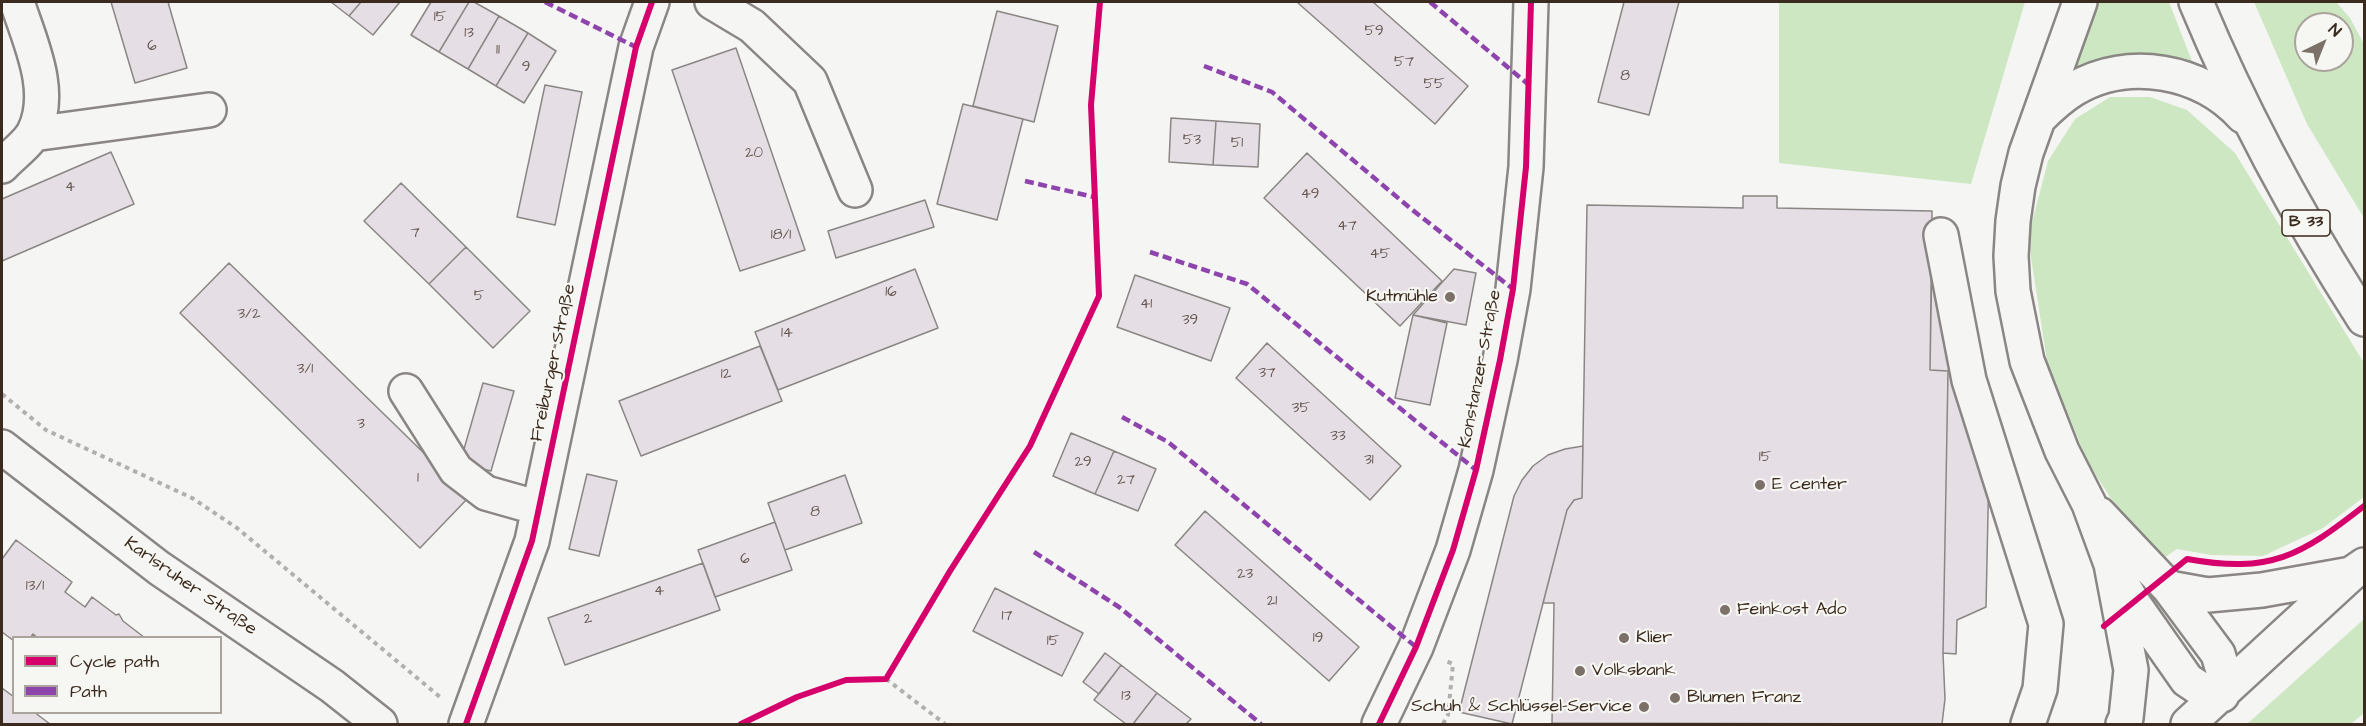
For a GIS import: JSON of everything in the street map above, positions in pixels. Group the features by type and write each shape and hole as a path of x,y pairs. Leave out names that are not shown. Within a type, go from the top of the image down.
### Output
{"main road":[{"path":"2,166 33,134 43,105 38,67 17,2"},
{"name":"Freiburger Straße","path":"467,722 532,541 636,47 652,2"},
{"path":"712,2 752,26 810,81 855,190"},
{"name":"Konstanzer Straße","path":"1379,724 1416,647 1453,550 1473,482 1502,350 1513,289 1526,166 1531,2"},
{"path":"2079,2 2026,153 2013,220 2011,256 2013,291 2027,361 2062,452 2089,504 2111,564 2133,603 2187,680 2205,692 2222,695"},
{"name":"B 33","path":"2196,2 2252,126 2317,242 2364,319"},
{"path":"2038,120 2055,102 2076,88 2114,74 2147,71 2171,74 2194,81 2229,103 2252,126"},
{"path":"33,134 209,110"},
{"path":"1941,236 1969,380 2046,624 2040,688 2028,724"},
{"path":"406,391 456,470 486,494 539,508"},
{"name":"Karlsruher Straße","path":"2,447 159,568 332,686 380,724"},
{"path":"2089,504 2169,588 2218,654 2224,674 2222,695"},
{"path":"2111,564 2131,670 2126,718 2123,724"},
{"path":"2169,588 2208,595 2262,590 2358,569"},
{"path":"2188,724 2358,569"}],"path":[{"path":"2,394 46,430 192,498 237,528 467,722"},
{"path":"1416,647 1453,664 1448,715 1443,724"},
{"path":"886,679 892,669"},
{"path":"876,680 886,679 945,724"}],"green space":[{"path":"1779,2 2025,2 1971,184 1779,163"},
{"path":"2088,2 2169,2 2197,74 2054,87"},
{"path":"2254,2 2336,2 2345,12 2294,12 2294,72 2354,72 2354,25 2364,44 2364,218 2307,124"},
{"path":"2110,97 2150,97 2187,110 2235,153 2364,363 2364,497 2323,528 2263,556 2211,555 2177,549 2164,558 2127,524 2087,461 2047,361 2028,238 2048,161 2075,119"},
{"path":"2364,619 2364,713 2351,724 2247,724"}],"building":[{"path":"111,2 168,2 187,68 135,83"},
{"path":"331,2 361,2 349,16"},
{"path":"361,2 400,2 373,35 349,16"},
{"path":"431,2 469,2 439,52 411,35"},
{"path":"469,2 474,2 499,16 468,69 439,52"},
{"path":"1373,2 1468,86 1435,124 1298,3"},
{"path":"1624,2 1679,2 1649,115 1598,102"},
{"path":"997,11 1058,26 1034,122 973,106"},
{"path":"499,16 528,33 496,86 468,69"},
{"path":"528,33 556,51 524,103 496,86"},
{"path":"736,48 805,250 740,271 672,70"},
{"path":"545,85 582,92 555,225 517,217"},
{"path":"963,104 1023,119 997,220 937,204"},
{"path":"1171,118 1216,121 1213,165 1169,162"},
{"path":"1216,121 1260,124 1258,167 1213,165"},
{"path":"111,152 134,204 2,261 2,199"},
{"path":"1307,153 1442,281 1400,326 1264,198"},
{"path":"401,183 466,247 429,284 364,221"},
{"path":"1743,196 1777,196 1777,208 1932,211 1930,370 1948,371 1943,653 1945,699 1942,724 1552,723 1554,603 1543,603 1567,510 1574,500 1582,498 1587,205 1743,208"},
{"path":"925,200 934,227 836,258 828,231"},
{"path":"466,247 530,311 493,348 429,284"},
{"path":"1932,255 1989,467 1986,607 1957,620 1956,654 1943,653 1948,371 1930,370"},
{"path":"229,263 469,497 420,548 180,313"},
{"path":"915,269 938,328 778,390 755,332"},
{"path":"1454,269 1476,273 1466,325 1413,315"},
{"path":"1135,275 1230,308 1211,361 1117,327"},
{"path":"1413,315 1447,323 1430,405 1395,398"},
{"path":"1267,343 1401,466 1370,500 1236,378"},
{"path":"760,346 782,401 641,456 619,401"},
{"path":"483,383 514,391 491,471 460,463"},
{"path":"1071,433 1114,451 1095,494 1053,476"},
{"path":"1583,446 1582,498 1574,500 1567,510 1512,724 1459,712 1514,496 1522,480 1533,466 1548,455"},
{"path":"1114,451 1156,469 1138,511 1095,494"},
{"path":"587,474 617,481 599,556 569,549"},
{"path":"845,475 862,523 785,550 768,503"},
{"path":"1205,511 1359,647 1329,681 1175,545"},
{"path":"775,522 792,570 715,597 698,550"},
{"path":"16,540 72,582 65,592 85,607 92,597 116,615 119,614 123,621 142,636 36,636 33,634 32,636 12,636 12,640 2,632 2,559"},
{"path":"703,563 720,610 565,665 548,618"},
{"path":"995,588 1083,633 1062,676 973,631"},
{"path":"1105,653 1121,665 1099,694 1083,682"},
{"path":"1121,665 1157,693 1133,724 1126,724 1094,700"},
{"path":"2,688 12,696 12,714 37,714 50,724 2,724"},
{"path":"1157,693 1191,719 1186,724 1133,724"}],"marked path":[{"path":"545,2 636,47"},
{"path":"1430,2 1529,85"},
{"path":"1204,66 1272,92 1410,208 1513,289"},
{"path":"1025,181 1094,197"},
{"path":"1150,252 1247,284 1476,470"},
{"path":"1122,417 1168,442 1416,647"},
{"path":"1034,552 1119,607 1261,724"}],"cycle path":[{"path":"466,724 532,541 636,47 652,2"},
{"path":"741,724 797,697 846,680 886,679 950,571 1030,446 1099,296 1091,105 1100,2"},
{"path":"1379,724 1416,647 1453,550 1476,470 1500,360 1513,289 1526,167 1531,2"},
{"path":"2104,626 2187,559 2241,564 2283,557 2302,549 2364,506"}],"place":[{"name":"Kutmühle","path":"1450,297"},
{"name":"E center","path":"1760,485"},
{"name":"Feinkost Ado","path":"1725,610"},
{"name":"Klier","path":"1624,638"},
{"name":"Volksbank","path":"1580,671"},
{"name":"Blumen Franz","path":"1675,698"},
{"name":"Schuh & Schlüssel-Service","path":"1644,707"}]}
